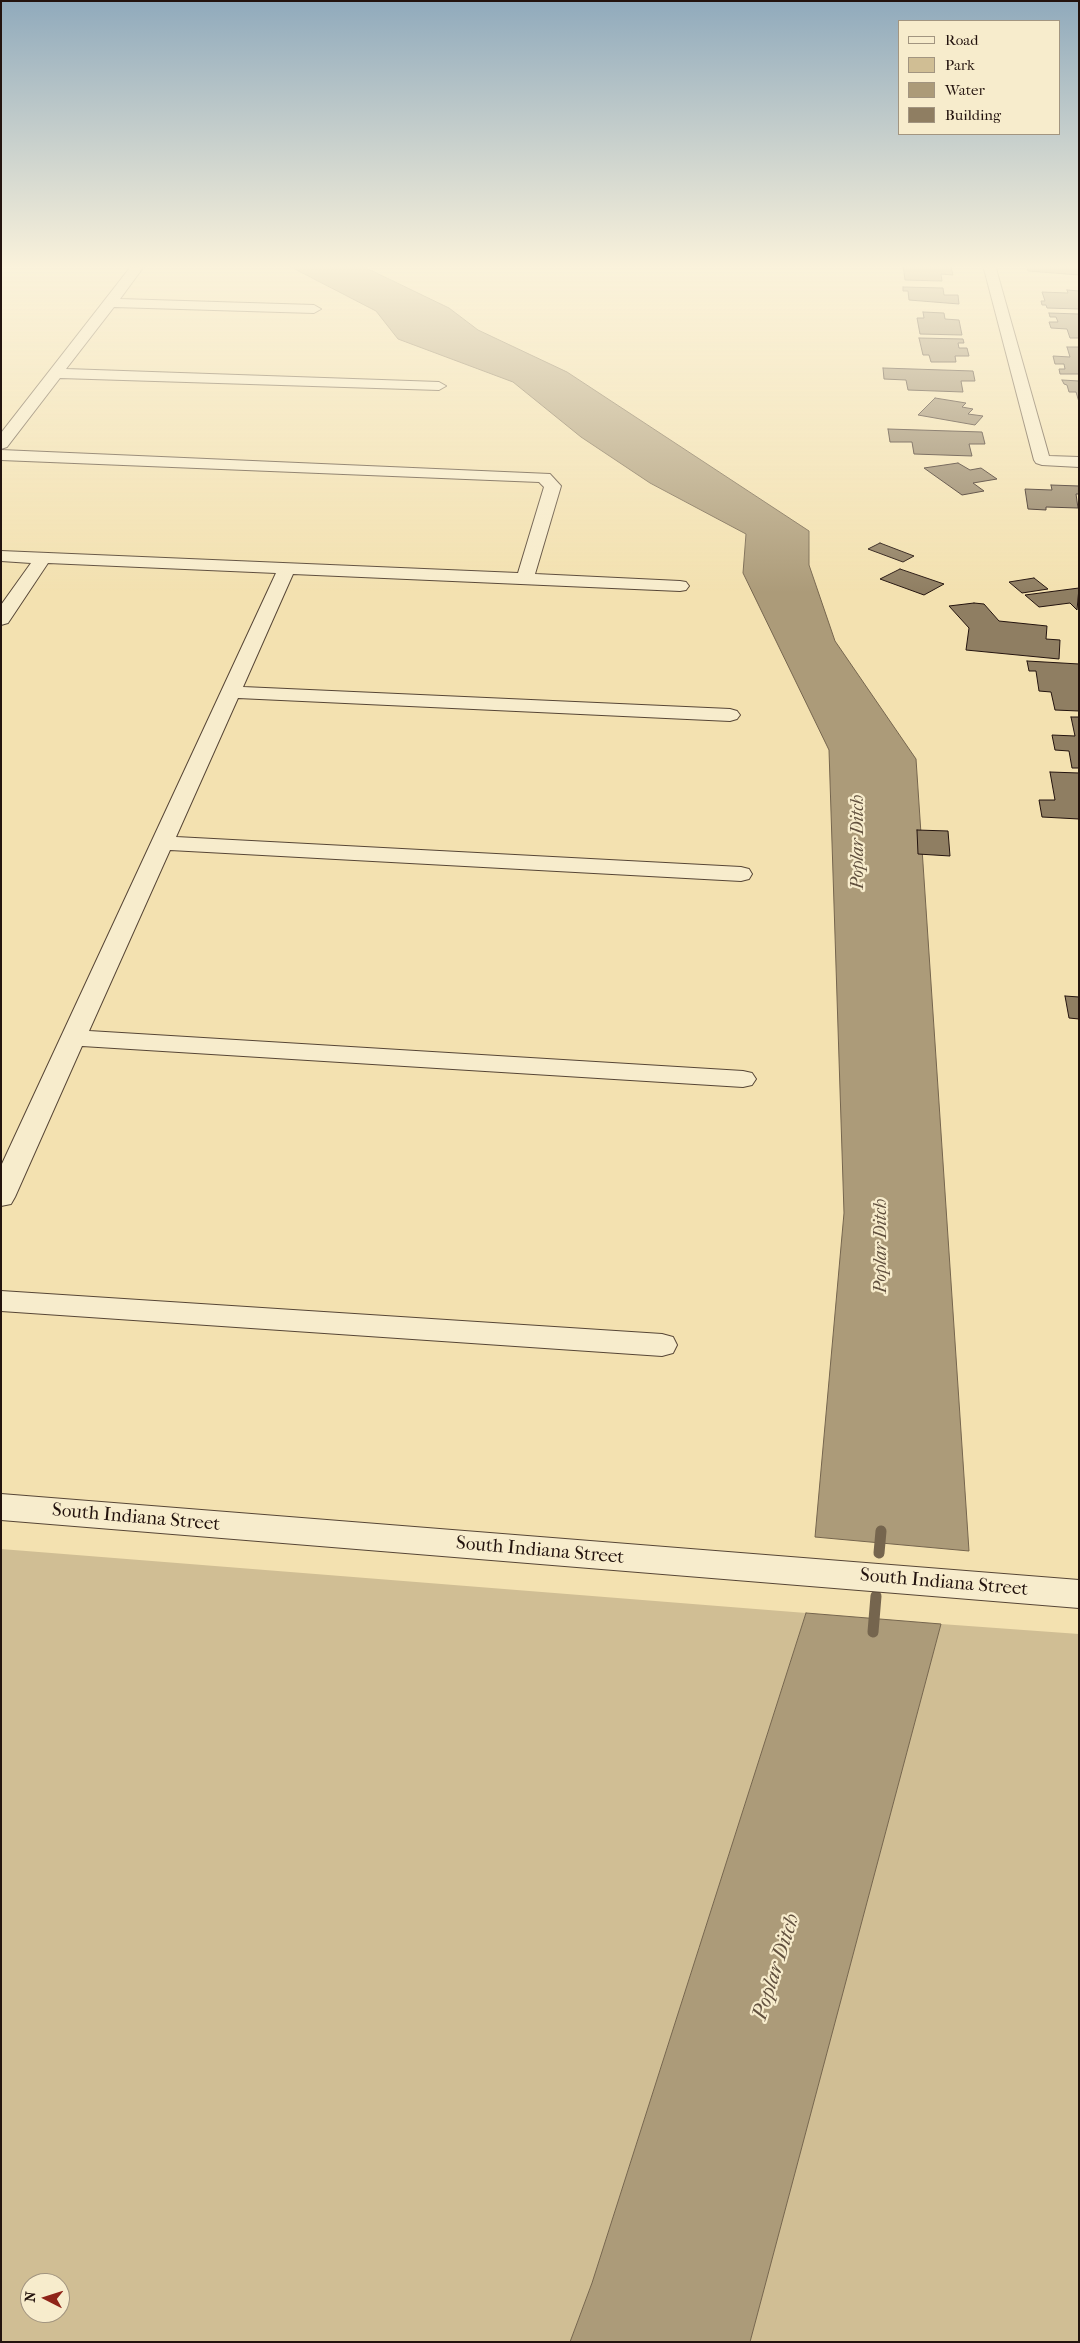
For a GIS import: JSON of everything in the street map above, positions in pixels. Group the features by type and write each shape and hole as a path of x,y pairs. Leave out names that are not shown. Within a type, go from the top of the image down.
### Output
{"street":[{"path":"1,444 55,374"},
{"path":"95,374 439,386"},
{"path":"1019,374 1042,460 1079,462"},
{"path":"1,455 544,477 552,486 524,579"},
{"path":"1,556 680,586"},
{"path":"1,619 43,558"},
{"path":"1,1197 288,568"},
{"path":"231,692 730,715"},
{"path":"162,843 741,874"},
{"path":"74,1038 743,1079"},
{"path":"1,1301 662,1345"},
{"name":"South Indiana Street","path":"1,1508 1079,1594"}],"green space":[{"path":"1,1549 806,1613 592,2283 570,2342 1,2342"},
{"path":"941,1624 1079,1634 1079,2342 750,2342"}],"water":[{"path":"493,374 571,374 809,531 809,565 835,641 916,759 969,1551 815,1537 844,1213 829,750 743,573 746,534 650,483 581,437 513,382"},
{"path":"806,1613 941,1624 750,2342 570,2342 592,2283"}],"building":[{"path":"884,374 974,374 975,381 961,381 963,392 908,390 906,380 884,379"},
{"path":"1062,380 1079,381 1079,402 1076,392 1069,392 1067,385"},
{"path":"935,398 966,403 962,407 973,409 968,414 983,416 975,425 918,415"},
{"path":"888,429 982,432 985,444 969,444 972,456 914,454 912,442 890,442"},
{"path":"958,463 970,470 981,468 997,479 973,483 984,491 962,495 924,468"},
{"path":"1051,485 1079,486 1079,494 1076,494 1078,508 1046,507 1046,510 1028,509 1025,489 1052,490"},
{"path":"880,543 914,556 903,562 868,549"},
{"path":"900,569 944,584 924,595 880,579"},
{"path":"1034,578 1048,589 1022,593 1009,582"},
{"path":"1079,588 1077,610 1070,603 1039,607 1025,595"},
{"path":"974,603 984,604 999,621 1047,626 1046,639 1060,640 1059,659 966,650 969,628 949,606"},
{"path":"1027,661 1079,664 1079,711 1055,710 1051,692 1039,691 1036,671 1029,671"},
{"path":"1071,717 1079,717 1079,768 1072,768 1069,751 1055,750 1052,735 1075,736"},
{"path":"1050,772 1079,773 1079,819 1042,817 1039,800 1055,800"},
{"path":"917,830 948,831 950,856 918,854"},
{"path":"1065,996 1079,997 1079,1019 1069,1018"}],"waterway":[{"name":"Poplar Ditch","path":"879,1553 881,1531"},
{"name":"Poplar Ditch","path":"873,1632 876,1596"}]}
